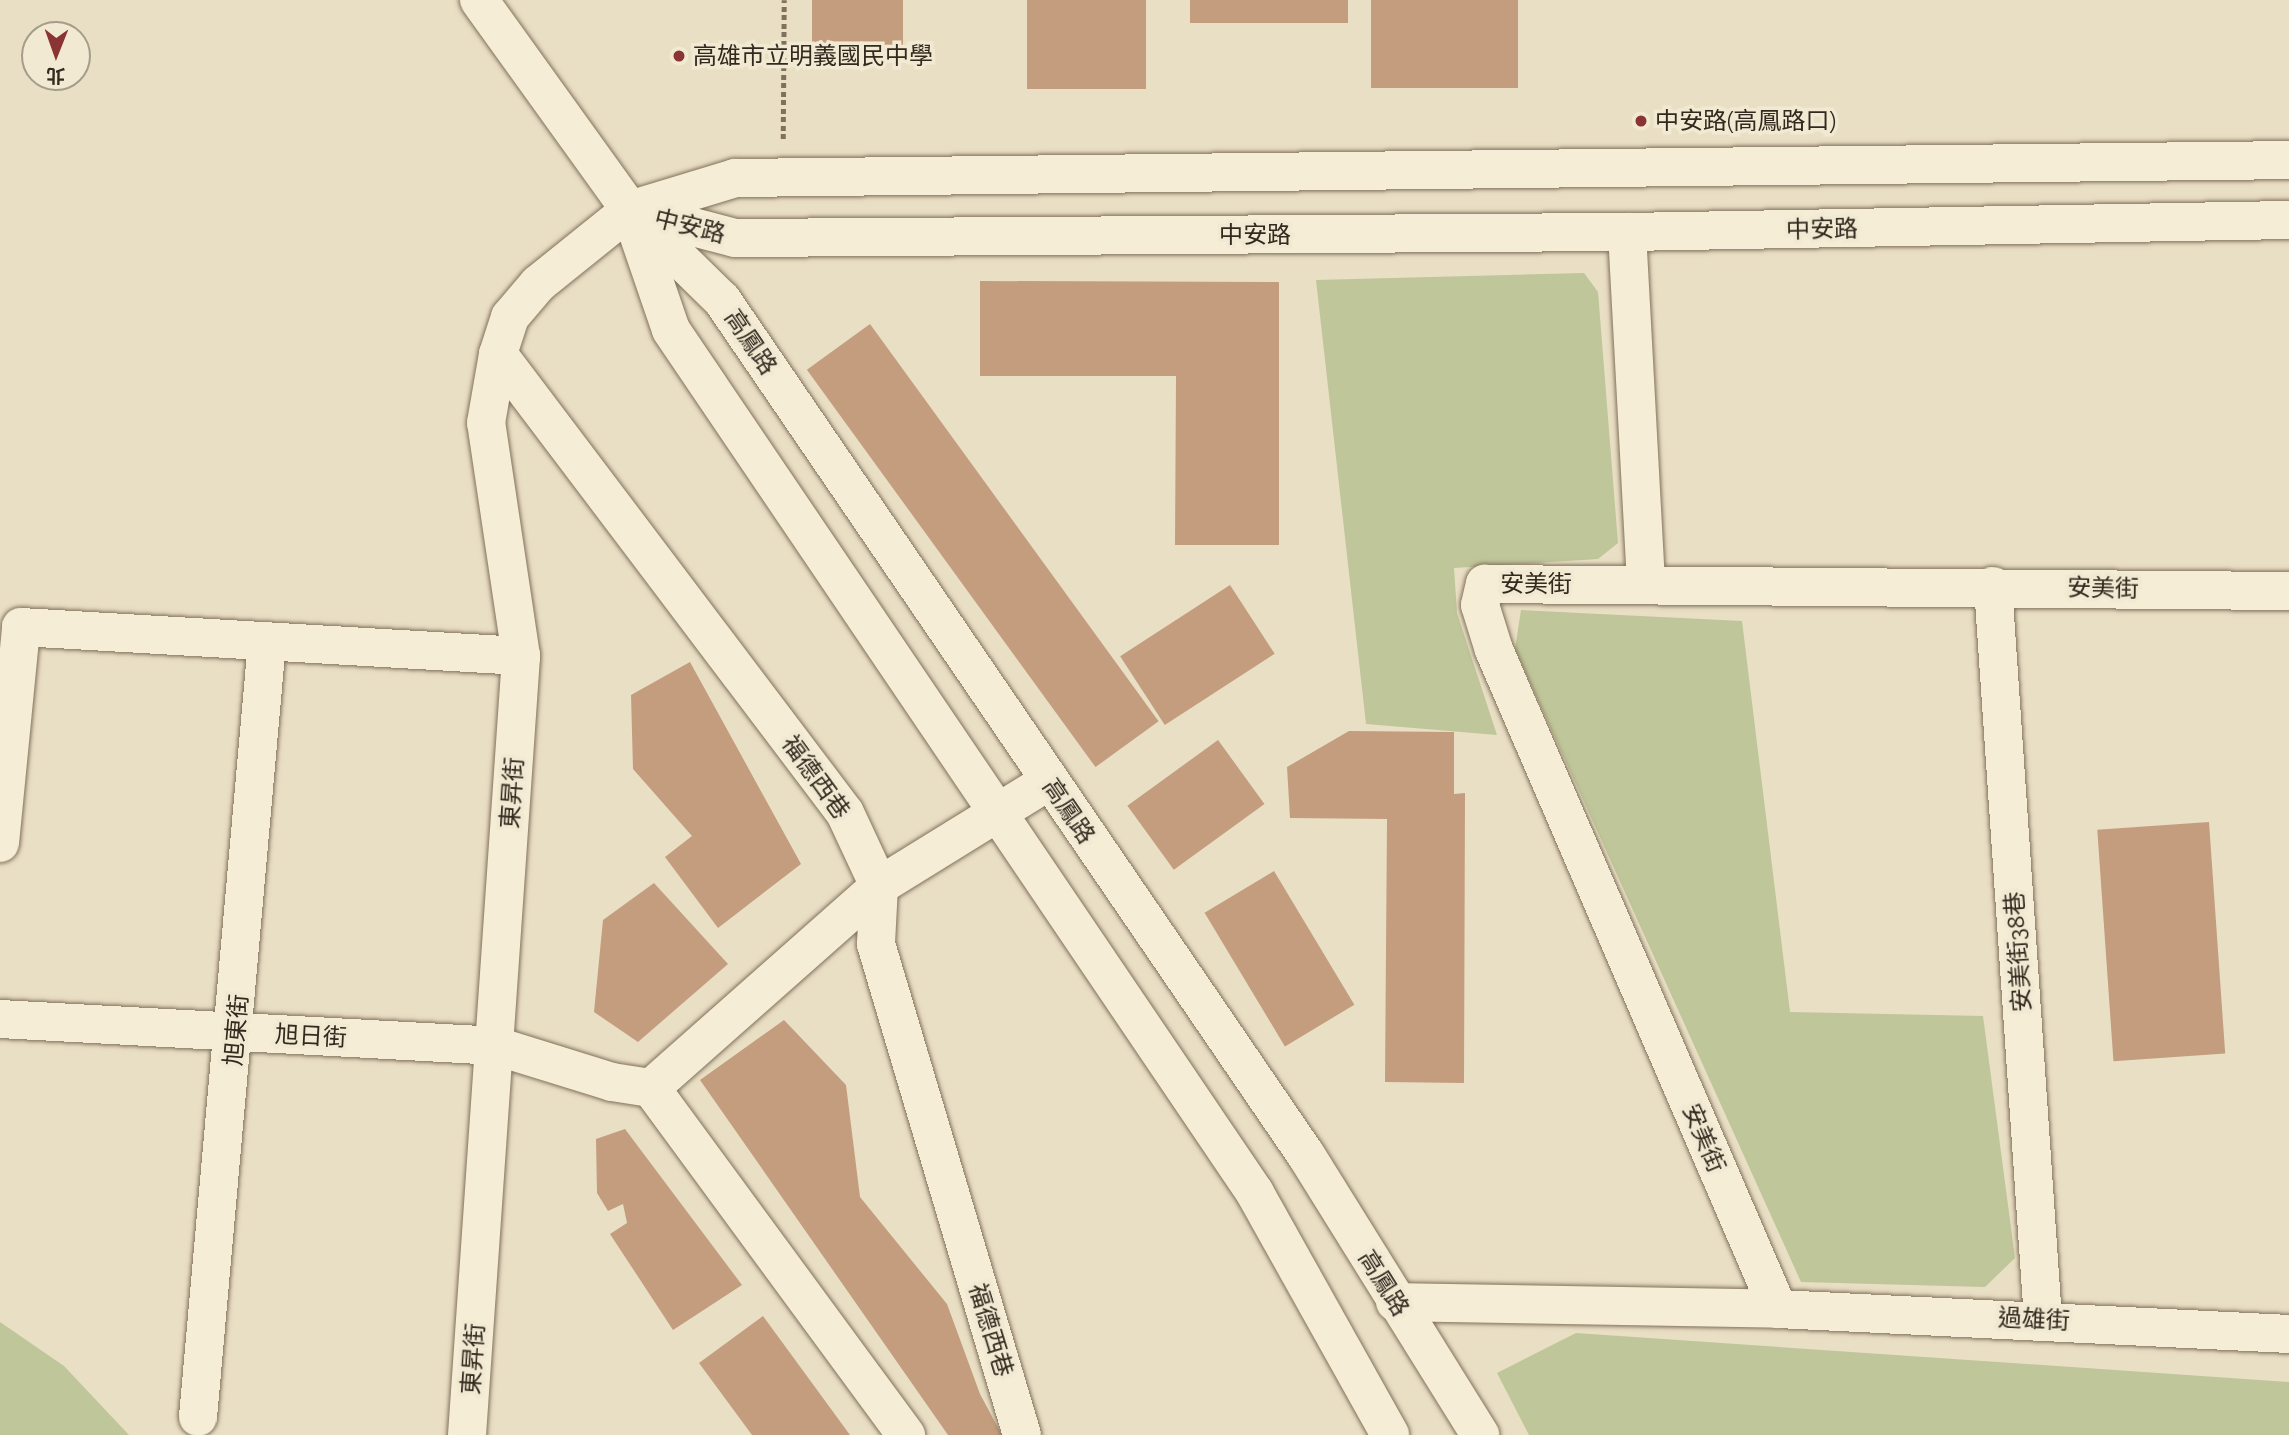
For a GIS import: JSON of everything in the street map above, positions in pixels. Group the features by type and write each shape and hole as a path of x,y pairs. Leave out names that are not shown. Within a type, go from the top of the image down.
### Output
{"street":[{"name":"高鳳路","path":"479,0 629,210 722,300 1306,1155 1395,1303 1480,1435"},
{"name":"中安路","path":"629,210 735,178 2289,160"},
{"name":"高鳳路","path":"629,210 671,330 1255,1193 1390,1435"},
{"name":"中安路","path":"629,210 735,238 1627,232 2289,220"},
{"name":"東昇街","path":"467,1435 521,656 486,423 498,354 510,317 538,284 629,210"},
{"path":"1627,232 1646,583"},
{"name":"福德西巷","path":"498,354 845,813 879,886 876,944 1022,1435"},
{"name":"安美街","path":"1778,1309 1494,650 1480,605 1485,584 1993,586 2289,591"},
{"name":"安美街38巷","path":"1993,586 2043,1319"},
{"path":"0,843 21,627 521,656"},
{"name":"旭東街","path":"198,1418 236,1032 267,642"},
{"path":"906,1435 651,1088 879,886 1049,781"},
{"name":"旭日街","path":"0,1019 496,1046 612,1082 651,1088"},
{"name":"過雄街","path":"1395,1303 1778,1309 2043,1319 2289,1334"}],"path":[{"path":"782,177 784,0"}],"green space":[{"path":"1584,273 1598,292 1618,543 1598,559 1454,568 1457,613 1497,735 1366,724 1316,280"},
{"path":"1521,610 1742,621 1790,1012 1983,1016 2015,1258 1985,1287 1801,1282 1515,649"},
{"path":"0,1322 64,1366 129,1435 0,1435"},
{"path":"1576,1333 2289,1382 2289,1435 1529,1435 1497,1373"}],"building":[{"path":"812,0 903,0 903,62 812,62"},
{"path":"1027,0 1146,0 1146,89 1027,89"},
{"path":"1190,0 1348,0 1348,23 1190,23"},
{"path":"1371,0 1518,0 1518,88 1371,88"},
{"path":"980,281 1279,282 1279,545 1175,545 1176,376 980,376"},
{"path":"870,324 1159,721 1095,767 807,370"},
{"path":"1230,585 1275,654 1165,725 1120,656"},
{"path":"690,662 801,864 718,928 665,857 692,836 633,769 631,695"},
{"path":"1349,731 1454,732 1454,794 1465,793 1464,1083 1385,1082 1387,819 1290,818 1287,767"},
{"path":"1218,740 1264,804 1174,870 1127,806"},
{"path":"2209,822 2225,1053 2113,1061 2097,830"},
{"path":"1274,871 1354,1005 1285,1046 1205,913"},
{"path":"654,883 728,964 638,1042 594,1012 603,920"},
{"path":"784,1020 846,1085 860,1197 947,1304 980,1394 1002,1435 948,1435 700,1080"},
{"path":"625,1129 742,1285 673,1330 610,1234 627,1223 623,1204 608,1211 597,1193 596,1139"},
{"path":"763,1316 850,1435 752,1435 699,1363"}],"place":[{"name":"高雄市立明義國民中學","path":"679,56"},
{"name":"中安路(高鳳路口)","path":"1641,121"}]}
